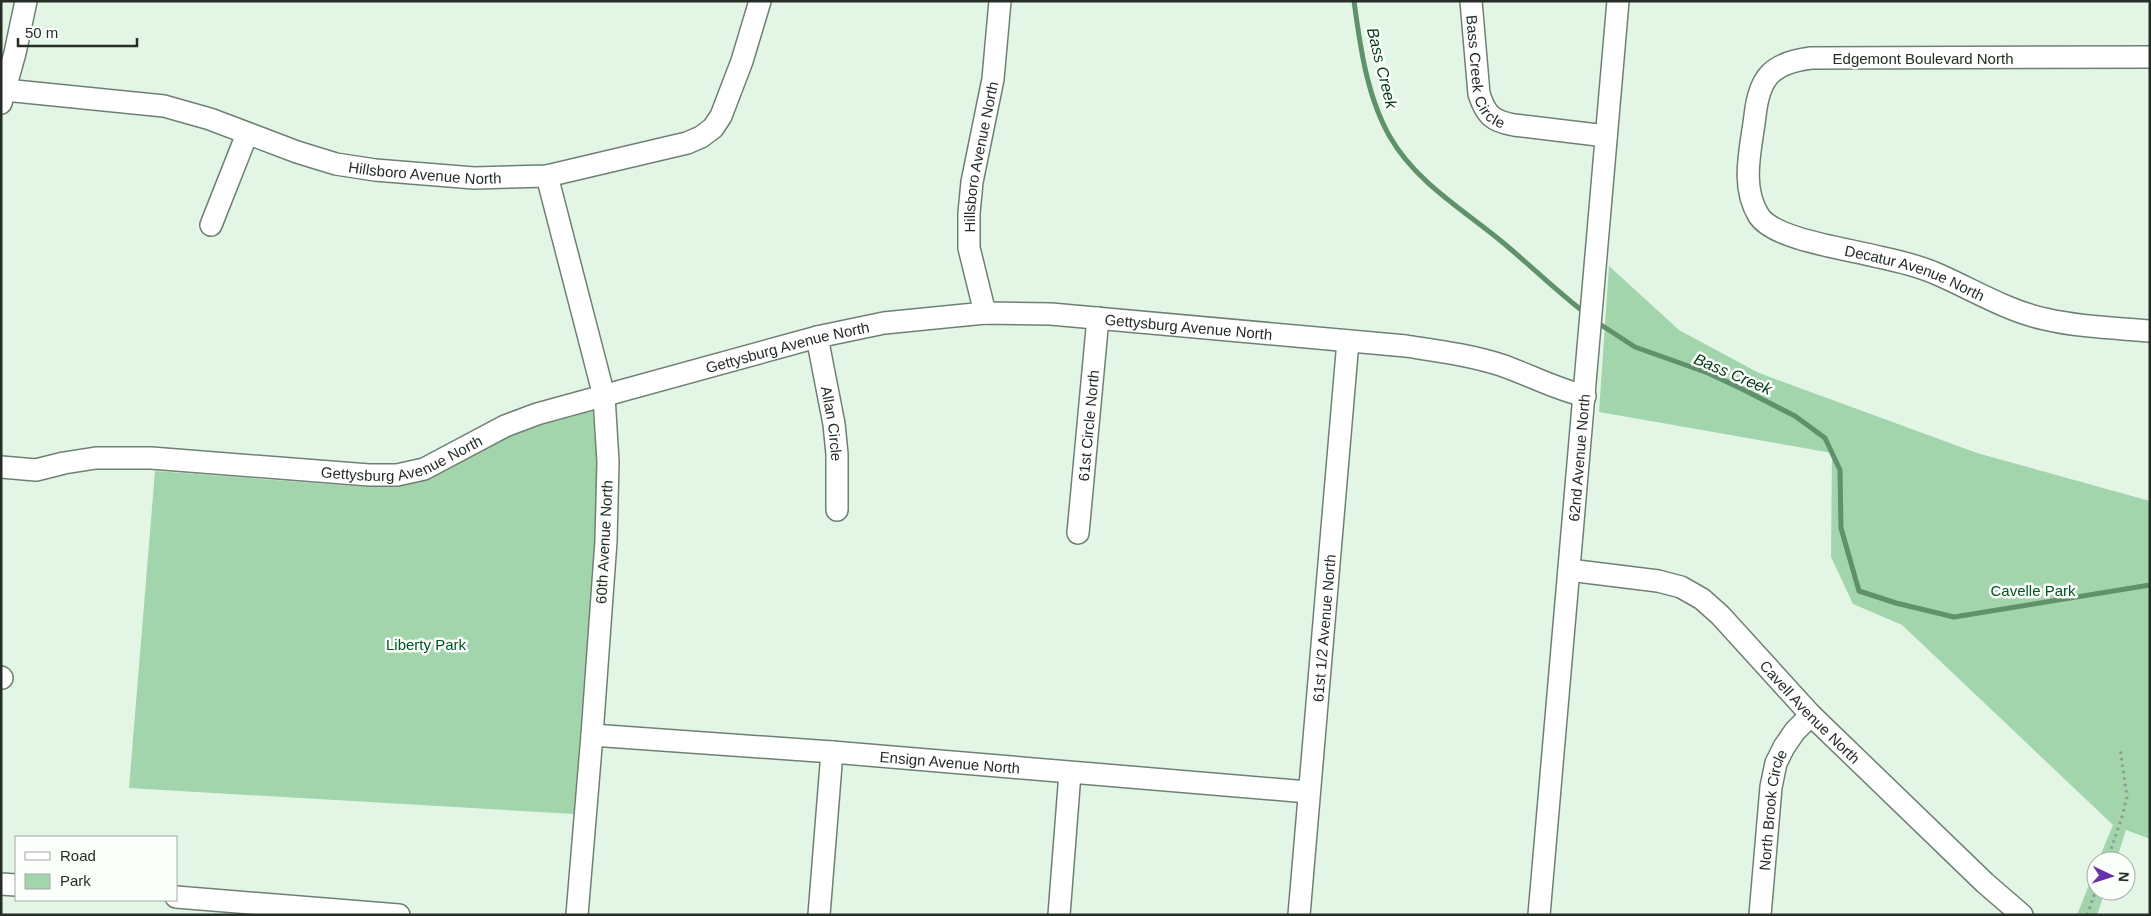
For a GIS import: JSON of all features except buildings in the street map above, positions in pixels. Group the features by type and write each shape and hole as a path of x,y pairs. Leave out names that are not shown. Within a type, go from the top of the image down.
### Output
{"street":[{"path":"3,97 26,1"},
{"name":"Hillsboro Avenue North","path":"3,97 164,106 210,119 247,134 336,164 375,170 474,178 547,176 687,143 701,137 713,128 721,116 742,61 760,1"},
{"name":"Hillsboro Avenue North","path":"985,313 969,248 969,213 972,182 993,80 1000,1"},
{"name":"Bass Creek Circle","path":"1471,1 1479,94 1483,106 1490,116 1501,123 1606,136"},
{"name":"62nd Avenue North","path":"1539,915 1618,1"},
{"name":"Edgemont Boulevard North","path":"1752,140 1757,95 1766,78 1778,67 1794,60 1811,58 2150,57"},
{"path":"211,225 247,134"},
{"name":"Decatur Avenue North","path":"1752,140 1748,179 1751,199 1760,217 1774,230 1934,273 2020,312 2044,319 2095,327 2150,331"},
{"name":"60th Avenue North","path":"547,176 604,396 608,501 592,735 576,915"},
{"name":"Gettysburg Avenue North","path":"1,467 36,470 96,458 151,458 369,475 397,475 424,469 505,426 537,414 817,338 884,323 985,313 1051,314 1348,341 1456,353 1502,366 1546,384 1585,396"},
{"name":"61st Circle North","path":"1078,533 1098,318"},
{"name":"Allan Circle","path":"817,338 834,424 837,454 837,510"},
{"name":"61st 1/2 Avenue North","path":"1299,915 1348,341"},
{"name":"Cavell Avenue North","path":"1569,570 1658,581 1681,587 1702,599 1720,615 1811,715 1985,883 2022,915"},
{"name":"North Brook Circle","path":"1760,915 1771,787 1776,763 1795,731 1811,715"},
{"name":"Ensign Avenue North","path":"592,735 832,752 1308,792"},
{"path":"819,915 832,752"},
{"path":"1059,915 1070,773"},
{"path":"1,884 15,885"},
{"path":"178,897 399,915"}],"path":[{"path":"2110,851 2127,797 2120,748"},
{"path":"2087,915 2092,901"}],"green space":[{"name":"Cavelle Park","path":"1609,266 1679,330 1759,373 1977,453 2150,501 2150,839 2126,830 2119,851 2102,851 2113,825 1902,625 1853,604 1831,557 1832,453 1599,412"},
{"name":"Liberty Park","path":"593,411 597,464 597,517 574,814 129,788 155,471 367,487 394,487 432,476 509,434"},
{"path":"2086,892 2086,901 2102,901 2097,915 2077,915"}],"waterway":[{"name":"Bass Creek","path":"1354,1 1362,53 1370,88 1382,122 1401,153 1426,181 1501,241 1585,313"},
{"name":"Bass Creek","path":"1595,321 1635,347 1708,373 1742,389 1795,416 1825,438 1840,470 1841,528 1859,591 1896,603 1954,617 2150,585"}]}
